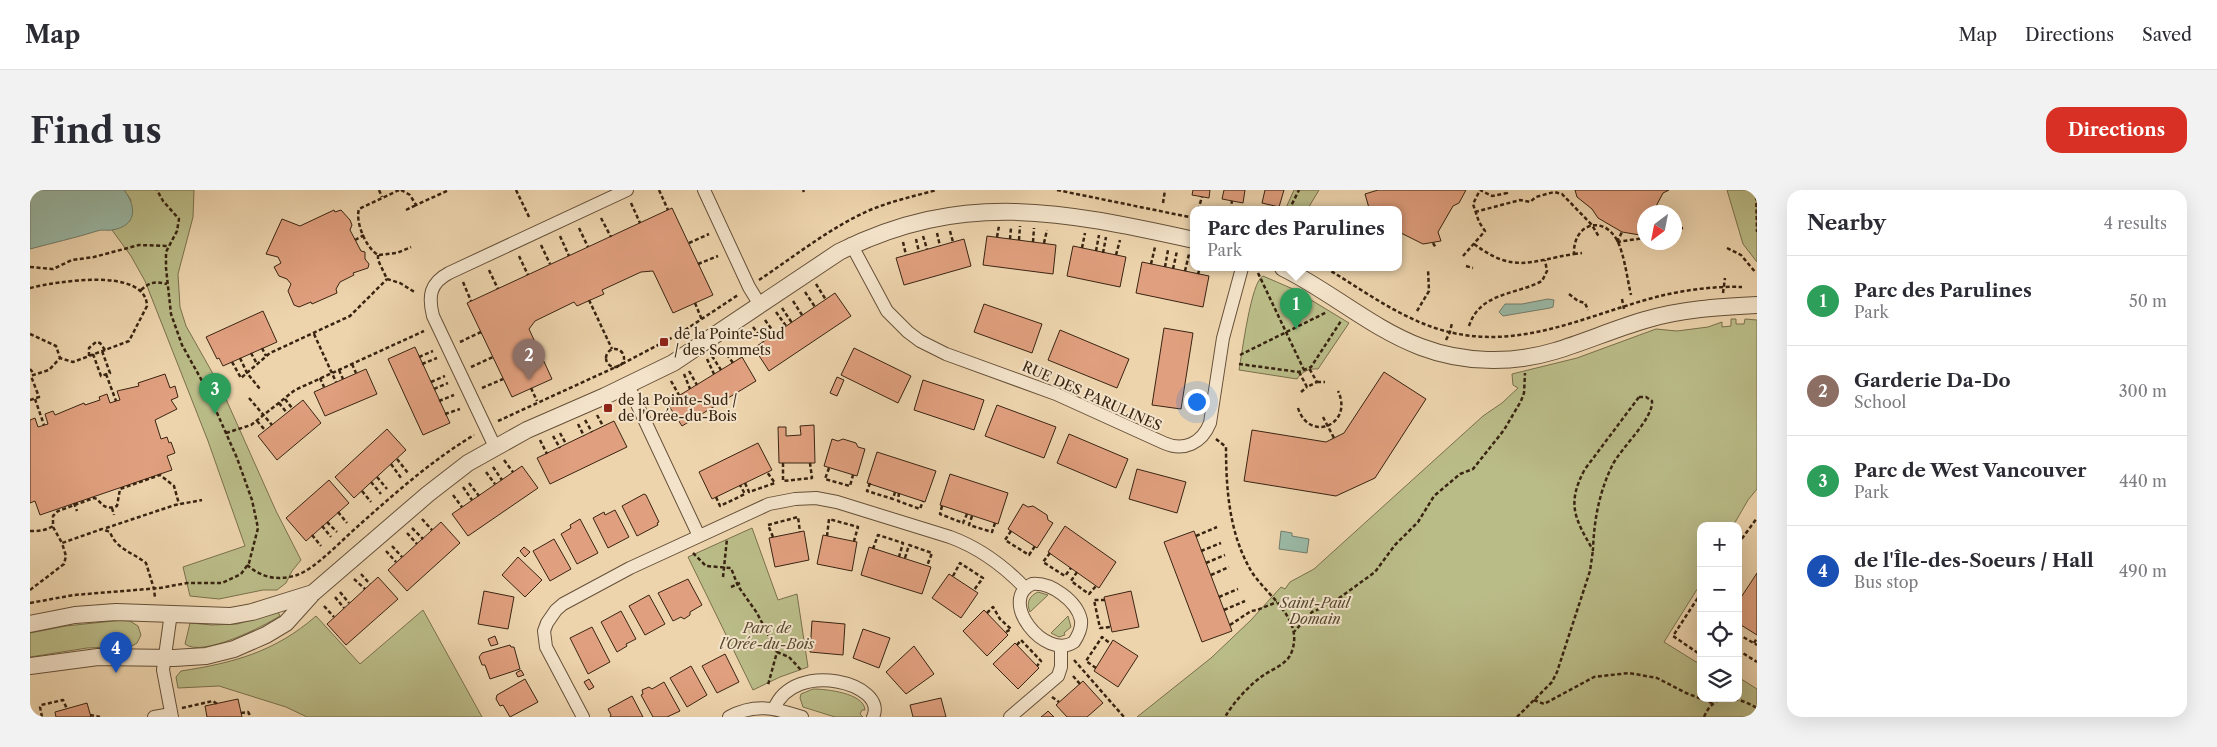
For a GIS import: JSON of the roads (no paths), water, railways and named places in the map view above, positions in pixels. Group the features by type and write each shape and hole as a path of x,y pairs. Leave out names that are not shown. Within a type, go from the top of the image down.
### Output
{"street":[{"path":"499,454 433,316 429,300 433,286 437,280 449,273 627,190"},
{"path":"704,190 762,312"},
{"path":"30,666 98,657 163,658 219,654 248,644 286,623 313,593 428,494 468,463 499,454 549,419 628,385 673,362 762,312 851,244 876,231 920,215 960,207 1001,204 1056,210 1190,247"},
{"name":"RUE DES PARULINES","path":"851,244 886,311 920,341 946,354 1065,397 1170,446 1178,447 1187,446 1199,440 1206,433 1210,423 1222,338 1241,271"},
{"path":"1288,271 1413,343 1445,354 1478,360 1517,358 1553,352 1645,320 1674,313 1708,308 1757,305"},
{"path":"628,385 700,536"},
{"path":"584,717 546,647 544,631 551,615 563,604 597,585 769,504 795,499 824,499 966,543 993,558 1025,588"},
{"path":"1010,717 1058,676 1066,651 1078,637 1081,624 1078,613 1052,586 1032,584 1025,588 1019,602 1024,618 1045,641 1066,651"},
{"path":"30,624 74,615 107,612 230,616 252,612 313,593"},
{"path":"154,717 174,713 164,677 163,658 171,613"},
{"path":"774,708 782,694 790,688 800,683 820,680 845,684 867,693 873,699 875,706 873,717"},
{"path":"729,717 750,708 774,708 802,717"}],"place":[{"name":"Parc des Parulines","path":"1296,329"},
{"name":"de la Pointe-Sud / des Sommets","path":"664,342"},
{"name":"Garderie Da-Do","path":"529,380"},
{"name":"de la Pointe-Sud / de l'Orée-du-Bois","path":"608,408"},
{"name":"Parc de West Vancouver","path":"215,414"},
{"name":"de l'Île-des-Soeurs / Hall","path":"116,673"}],"park label":[{"name":"Saint-Paul Domain","path":"1315,612"},
{"name":"Parc de l'Orée-du-Bois","path":"767,636"}]}
